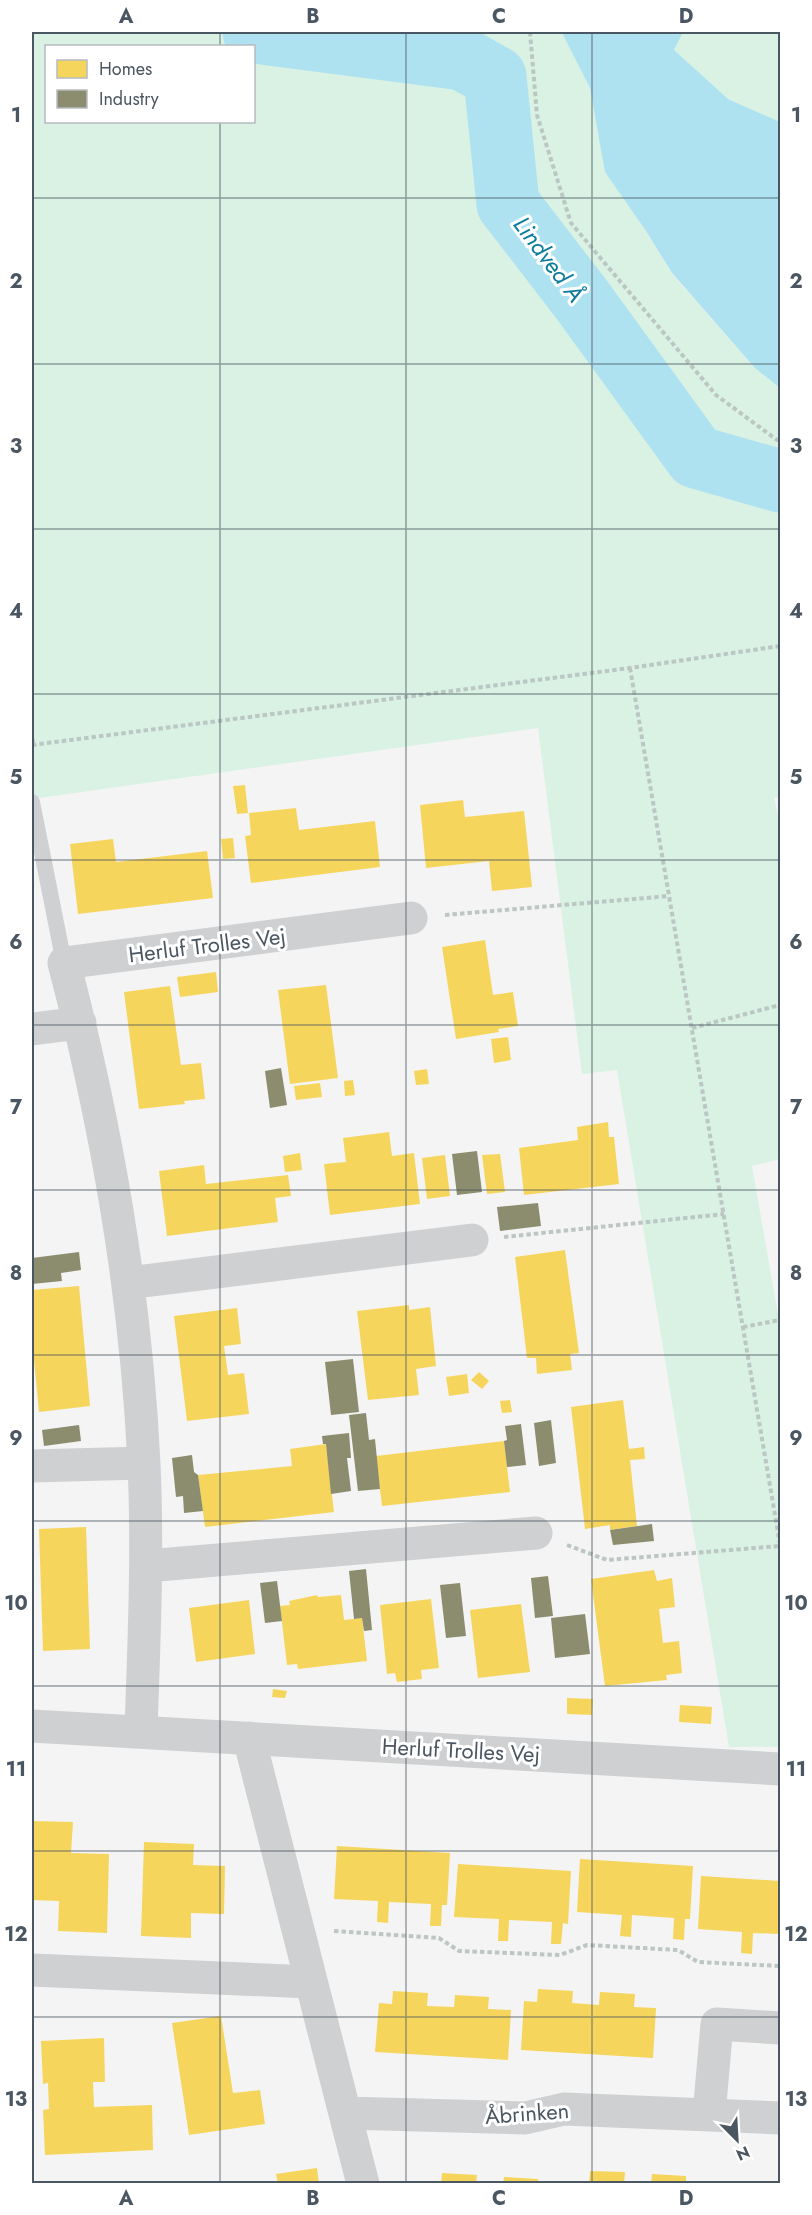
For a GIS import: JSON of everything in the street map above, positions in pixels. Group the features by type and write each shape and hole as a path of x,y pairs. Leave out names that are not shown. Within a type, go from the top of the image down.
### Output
{"street":[{"name":"Herluf Trolles Vej","path":"64,963 411,918"},
{"path":"64,963 80,1023 108,1152 128,1283 144,1463 146,1566 141,1731"},
{"path":"32,1029 80,1023"},
{"path":"128,1283 472,1240"},
{"path":"32,1466 144,1463"},
{"path":"146,1566 536,1533"},
{"name":"Herluf Trolles Vej","path":"32,1726 780,1769"},
{"path":"249,1738 363,2184"},
{"path":"32,1970 311,1982"},
{"path":"709,2115 717,2024 780,2028"},
{"name":"Åbrinken","path":"345,2113 525,2118 564,2109 780,2118"}],"lane":[{"path":"32,802 64,963"}],"path":[{"path":"530,32 537,115 571,223 716,395 780,440"},
{"path":"32,738 33,745 630,668 780,646"},
{"path":"536,1533 607,1560 780,1545 630,668"},
{"path":"411,918 669,896"},
{"path":"692,1028 780,1005"},
{"path":"472,1240 724,1214"},
{"path":"743,1327 780,1320"},
{"path":"298,1929 439,1938 459,1950 560,1955 587,1945 678,1950 698,1962 780,1966"}],"green space":[{"path":"32,32 563,32 590,88 606,172 672,274 755,368 780,388 780,796 774,798 780,824 780,1159 752,1166 780,1326 780,1747 729,1747 617,1070 582,1074 538,728 32,799"},
{"path":"683,32 780,32 780,122 728,99 673,50"}],"water":[{"path":"563,32 683,32 674,50 728,99 780,122 780,388 755,368 672,273 605,172 590,88"}],"building: Homes":[{"path":"245,785 248,813 237,814 233,786"},
{"path":"463,800 465,817 524,811 532,887 492,891 489,861 426,868 420,805"},
{"path":"296,808 299,830 375,821 380,867 251,883 245,836 251,835 249,813"},
{"path":"233,838 235,858 223,859 221,839"},
{"path":"113,839 116,862 207,851 213,898 78,914 70,844"},
{"path":"485,940 493,995 513,992 518,1026 498,1029 499,1032 456,1039 442,947"},
{"path":"216,972 218,992 180,997 177,977"},
{"path":"326,985 338,1078 290,1084 278,990"},
{"path":"170,986 181,1065 201,1063 205,1099 184,1101 185,1104 139,1109 124,992"},
{"path":"508,1037 511,1060 494,1063 491,1039"},
{"path":"427,1069 429,1084 416,1085 414,1071"},
{"path":"353,1080 355,1095 345,1096 344,1081"},
{"path":"320,1083 322,1097 296,1100 294,1086"},
{"path":"608,1122 609,1137 614,1137 619,1184 524,1195 519,1148 578,1140 577,1127"},
{"path":"389,1132 392,1156 414,1153 420,1204 330,1215 324,1164 346,1162 343,1138"},
{"path":"300,1153 302,1170 285,1172 283,1156"},
{"path":"500,1154 505,1192 487,1194 482,1155"},
{"path":"445,1155 450,1196 427,1199 422,1158"},
{"path":"204,1165 206,1184 288,1175 291,1196 275,1198 278,1222 167,1236 159,1171"},
{"path":"565,1250 579,1353 570,1354 572,1370 537,1374 536,1358 527,1358 515,1257"},
{"path":"79,1286 90,1406 39,1412 32,1339 32,1290"},
{"path":"409,1305 409,1310 430,1307 436,1366 416,1369 419,1395 368,1400 357,1311"},
{"path":"237,1308 241,1344 224,1346 228,1375 244,1373 249,1414 187,1421 174,1316"},
{"path":"479,1372 489,1381 482,1389 471,1380"},
{"path":"467,1374 469,1393 449,1396 446,1377"},
{"path":"510,1400 512,1412 502,1413 500,1401"},
{"path":"623,1400 629,1449 644,1447 645,1459 630,1460 637,1526 610,1530 610,1525 585,1529 571,1407"},
{"path":"504,1441 510,1492 382,1506 376,1456"},
{"path":"326,1444 334,1512 205,1527 198,1475 292,1466 290,1449"},
{"path":"86,1527 90,1649 43,1651 39,1529"},
{"path":"654,1570 657,1581 672,1578 675,1607 659,1609 663,1643 679,1641 682,1673 666,1675 667,1680 605,1686 591,1579"},
{"path":"317,1595 318,1597 341,1595 344,1620 362,1618 367,1661 298,1669 297,1664 287,1665 280,1606 290,1605 289,1601"},
{"path":"431,1599 439,1668 421,1670 422,1679 397,1682 395,1673 387,1674 380,1605"},
{"path":"249,1600 255,1654 196,1662 189,1608"},
{"path":"521,1604 530,1672 478,1678 470,1610"},
{"path":"273,1689 287,1691 285,1698 272,1697"},
{"path":"567,1698 593,1699 592,1715 567,1714"},
{"path":"680,1705 712,1707 711,1724 679,1722"},
{"path":"32,1821 73,1822 71,1853 109,1854 107,1933 58,1931 59,1901 32,1900"},
{"path":"144,1842 194,1844 193,1865 225,1866 224,1914 191,1913 191,1938 141,1936"},
{"path":"337,1846 450,1853 447,1905 442,1905 441,1926 430,1926 431,1904 389,1902 388,1923 377,1922 378,1901 334,1899"},
{"path":"580,1859 693,1866 690,1919 685,1919 684,1940 673,1939 674,1918 632,1915 631,1937 620,1936 622,1915 577,1912"},
{"path":"458,1864 571,1871 568,1924 563,1923 561,1944 551,1944 552,1922 509,1920 508,1941 498,1941 499,1919 454,1917"},
{"path":"701,1876 780,1881 780,1934 753,1933 752,1954 741,1953 742,1932 698,1929"},
{"path":"538,1989 573,1991 572,2003 599,2005 600,1992 635,1994 634,2007 656,2008 653,2058 521,2050 524,2001 537,2002"},
{"path":"393,1991 428,1993 427,2006 454,2007 455,1995 489,1997 488,2009 511,2010 508,2060 375,2052 379,2003 392,2004"},
{"path":"221,2016 233,2093 260,2090 265,2124 189,2135 172,2023"},
{"path":"104,2038 105,2082 93,2082 94,2107 152,2105 153,2150 45,2155 43,2110 49,2109 48,2083 43,2084 41,2041"},
{"path":"317,2168 319,2184 278,2184 276,2174"},
{"path":"590,2171 625,2172 624,2184 589,2184"},
{"path":"442,2173 477,2175 476,2184 441,2184"},
{"path":"652,2174 686,2176 686,2184 651,2184"},
{"path":"504,2177 538,2179 538,2184 503,2184"}],"building: Industry":[{"path":"281,1068 287,1105 270,1108 265,1071"},
{"path":"477,1151 482,1192 457,1195 452,1154"},
{"path":"538,1203 541,1226 500,1231 497,1207"},
{"path":"79,1252 81,1270 61,1273 62,1281 32,1284 32,1258"},
{"path":"353,1359 359,1412 331,1415 325,1362"},
{"path":"366,1413 369,1440 375,1439 380,1489 358,1491 349,1415"},
{"path":"551,1420 556,1463 539,1466 534,1423"},
{"path":"521,1424 526,1465 507,1467 505,1426"},
{"path":"79,1425 81,1441 44,1446 42,1430"},
{"path":"349,1433 351,1458 347,1458 351,1491 331,1494 326,1444 323,1444 322,1436"},
{"path":"192,1455 194,1472 198,1475 203,1511 184,1513 183,1496 176,1497 172,1458"},
{"path":"652,1524 654,1541 613,1545 610,1530"},
{"path":"366,1569 372,1630 364,1631 362,1618 354,1619 349,1571"},
{"path":"548,1576 553,1616 535,1618 531,1578"},
{"path":"277,1581 282,1621 265,1623 260,1583"},
{"path":"460,1583 466,1636 446,1638 440,1585"},
{"path":"585,1614 590,1654 555,1658 551,1618"}],"waterway":[{"name":"Lindved Å","path":"254,32 463,59 495,77 508,204 582,300 696,457 780,481"}]}
